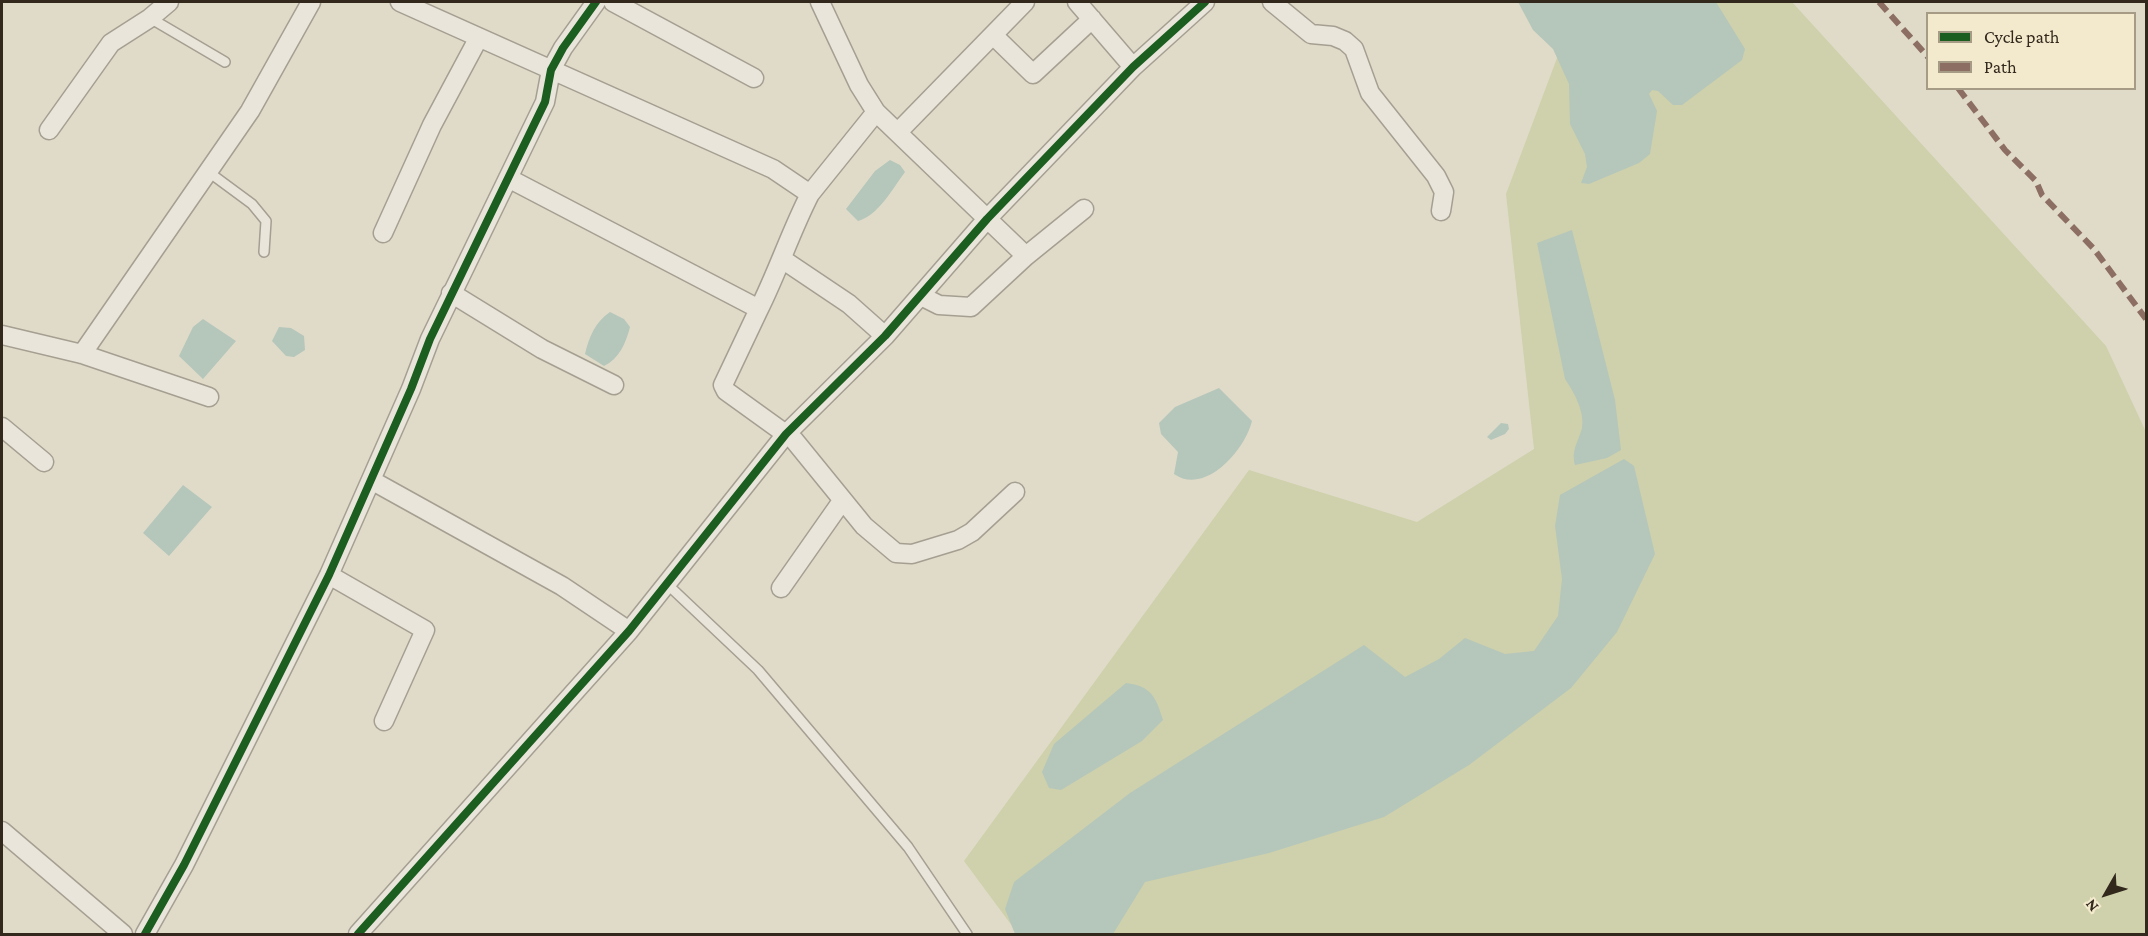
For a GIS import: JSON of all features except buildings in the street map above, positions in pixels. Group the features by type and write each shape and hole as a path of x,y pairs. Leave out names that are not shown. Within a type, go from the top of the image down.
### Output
{"street":[{"path":"49,130 111,43 150,18 169,2"},
{"path":"82,354 210,173 250,111 310,2"},
{"path":"400,2 478,39 773,169 810,194"},
{"path":"145,934 164,905 329,575 451,293 545,102 551,70 563,48 596,2"},
{"path":"613,2 754,78"},
{"path":"820,2 854,75 876,112 1026,256"},
{"path":"898,132 1025,2"},
{"path":"1077,2 1133,67"},
{"path":"358,934 629,631 786,434 885,336 987,219 1133,67 1205,2"},
{"path":"1272,2 1311,34 1333,36 1345,41 1354,49 1370,93 1436,176 1444,192 1441,211"},
{"path":"993,35 1034,74 1092,19"},
{"path":"383,233 432,125 478,39"},
{"path":"876,112 810,194 792,228 782,259 723,385 726,391 794,440 842,501 884,544 896,553 912,554 939,548 972,532 1015,492"},
{"path":"508,178 759,309"},
{"path":"921,296 939,305 971,307 1026,256 1084,209"},
{"path":"782,259 849,304 885,336"},
{"path":"451,293 542,349 614,385"},
{"path":"2,335 82,354 209,398"},
{"path":"2,428 44,462"},
{"path":"371,480 552,580 629,631"},
{"path":"781,588 842,501"},
{"path":"329,575 425,630 384,721"},
{"path":"2,831 123,934"}],"lane":[{"path":"150,18 225,62"},
{"path":"210,173 252,204 266,221 264,252"},
{"path":"667,584 758,670 908,847 967,934"}],"green space":[{"path":"1578,2 1792,2 2106,346 2146,432 2146,934 1018,934 964,861 1249,470 1417,522 1534,449 1506,194"}],"shaded area":[{"path":"1518,2 1716,2 1745,49 1742,60 1682,105 1673,105 1658,91 1652,90 1649,94 1657,111 1650,154 1639,163 1589,184 1581,183 1587,167 1585,154 1570,124 1569,84 1553,49 1533,30"},
{"path":"890,160 900,165 905,172 878,208 858,221 846,209 875,171"},
{"path":"1572,230 1615,400 1621,450 1607,458 1575,465 1574,451 1582,428 1582,415 1565,379 1537,243"},
{"path":"610,312 624,319 630,327 621,350 604,366 585,354 593,330"},
{"path":"203,319 236,341 203,379 179,356 193,327"},
{"path":"279,327 291,328 304,336 305,350 294,357 286,356 272,341"},
{"path":"1219,388 1252,421 1248,433 1232,456 1210,475 1198,479 1186,479 1174,474 1178,452 1161,434 1159,423 1175,407"},
{"path":"1501,423 1508,424 1509,429 1505,434 1491,440 1487,437"},
{"path":"1624,459 1634,466 1655,554 1617,632 1571,688 1469,765 1384,817 1269,853 1145,882 1113,934 1015,934 1005,909 1014,882 1130,793 1364,645 1405,677 1439,659 1465,638 1505,654 1534,651 1558,616 1562,579 1555,526 1560,495"},
{"path":"183,485 212,507 169,556 143,533"},
{"path":"1126,683 1141,687 1151,694 1163,720 1142,741 1061,790 1049,788 1042,772 1054,744"}],"marked path":[{"path":"1879,2 1926,55"},
{"path":"1960,90 2005,150 2036,181 2042,195 2094,249 2146,319"}],"cycle path":[{"path":"145,934 184,865 329,575 411,389 430,339 545,102 551,70 563,48 596,2"},
{"path":"358,934 629,631 786,434 885,336 987,219 1133,67 1205,2"}]}
